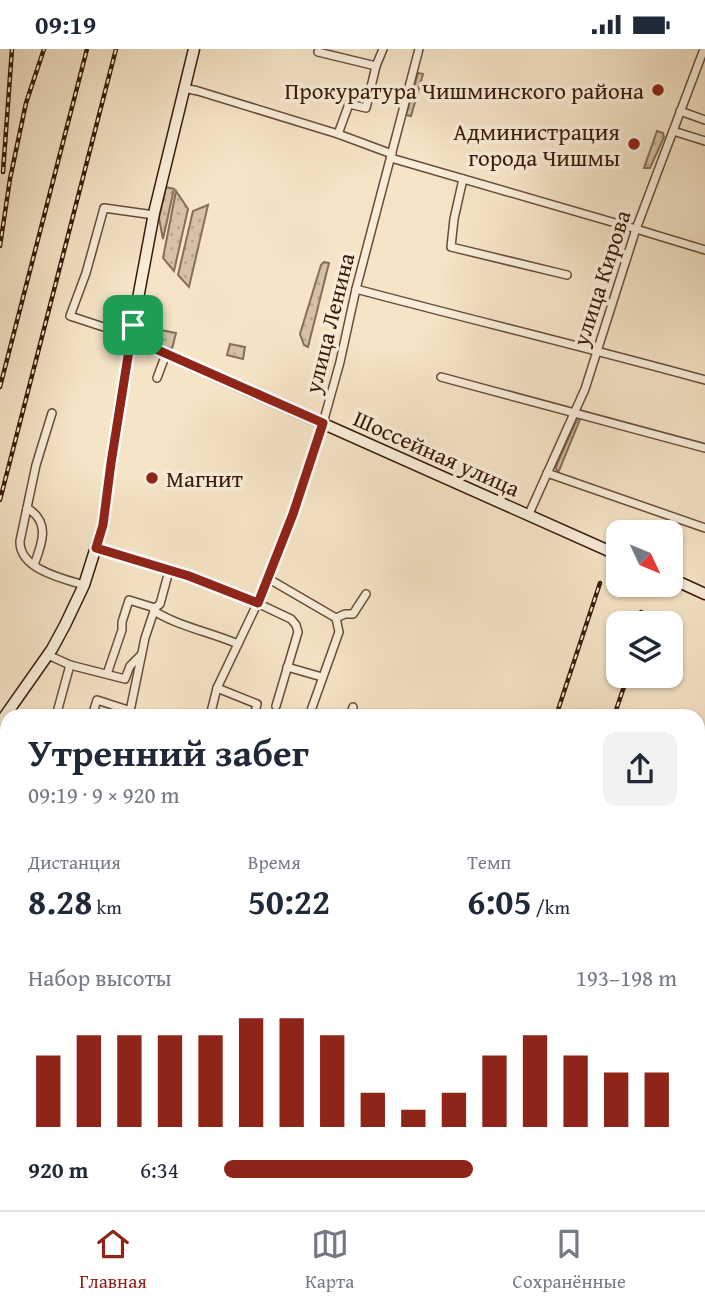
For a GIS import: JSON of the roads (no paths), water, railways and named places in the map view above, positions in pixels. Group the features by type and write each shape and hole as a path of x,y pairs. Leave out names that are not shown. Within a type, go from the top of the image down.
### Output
{"main road":[{"path":"10,709 48,655 65,625 84,585 103,525 132,331 154,215 194,49"},
{"name":"Шоссейная улица","path":"132,331 151,347 166,354 606,550"},
{"path":"127,362 136,352 151,347"},
{"path":"683,584 705,594"}],"street":[{"path":"338,134 349,104 366,108 383,49"},
{"name":"улица Ленина","path":"212,709 217,688 269,579 323,423 419,49"},
{"name":"улица Кирова","path":"528,516 585,389 636,229 704,49"},
{"path":"318,52 376,66"},
{"path":"184,88 338,134 392,156 463,179 705,250"},
{"path":"681,111 705,120"},
{"path":"673,131 705,141"},
{"path":"463,179 451,247 567,275"},
{"path":"132,331 70,316 86,273 104,208 154,215"},
{"path":"356,289 705,380"},
{"path":"157,378 166,354"},
{"path":"441,377 705,448"},
{"path":"52,413 36,465 20,549 34,565 54,576 84,585"},
{"name":"Шоссейная улица","path":"547,473 705,528"},
{"path":"27,508 36,513 43,532 34,565"},
{"path":"96,548 189,576 291,619 298,632 276,706"},
{"path":"131,709 154,610 160,604 169,571"},
{"path":"269,579 336,618 339,632 311,709"},
{"path":"336,618 353,614 366,594"},
{"path":"107,674 129,600 154,610 169,620 238,643"},
{"path":"48,655 70,665 125,679 130,666 142,654"},
{"path":"58,709 70,665"},
{"path":"287,667 322,677"},
{"path":"217,688 257,704 256,709"},
{"path":"94,709 97,700 120,709"}],"railway":[{"path":"3,172 12,49"},
{"path":"0,246 10,179 26,103 44,49"},
{"path":"0,387 87,49"},
{"path":"0,500 116,49"},
{"path":"558,709 600,583"},
{"path":"616,709 624,688"}],"place":[{"name":"Прокуратура Чишминского района","path":"658,90"},
{"name":"Администрация города Чишмы","path":"634,144"},
{"name":"Магнит","path":"152,478"}]}
